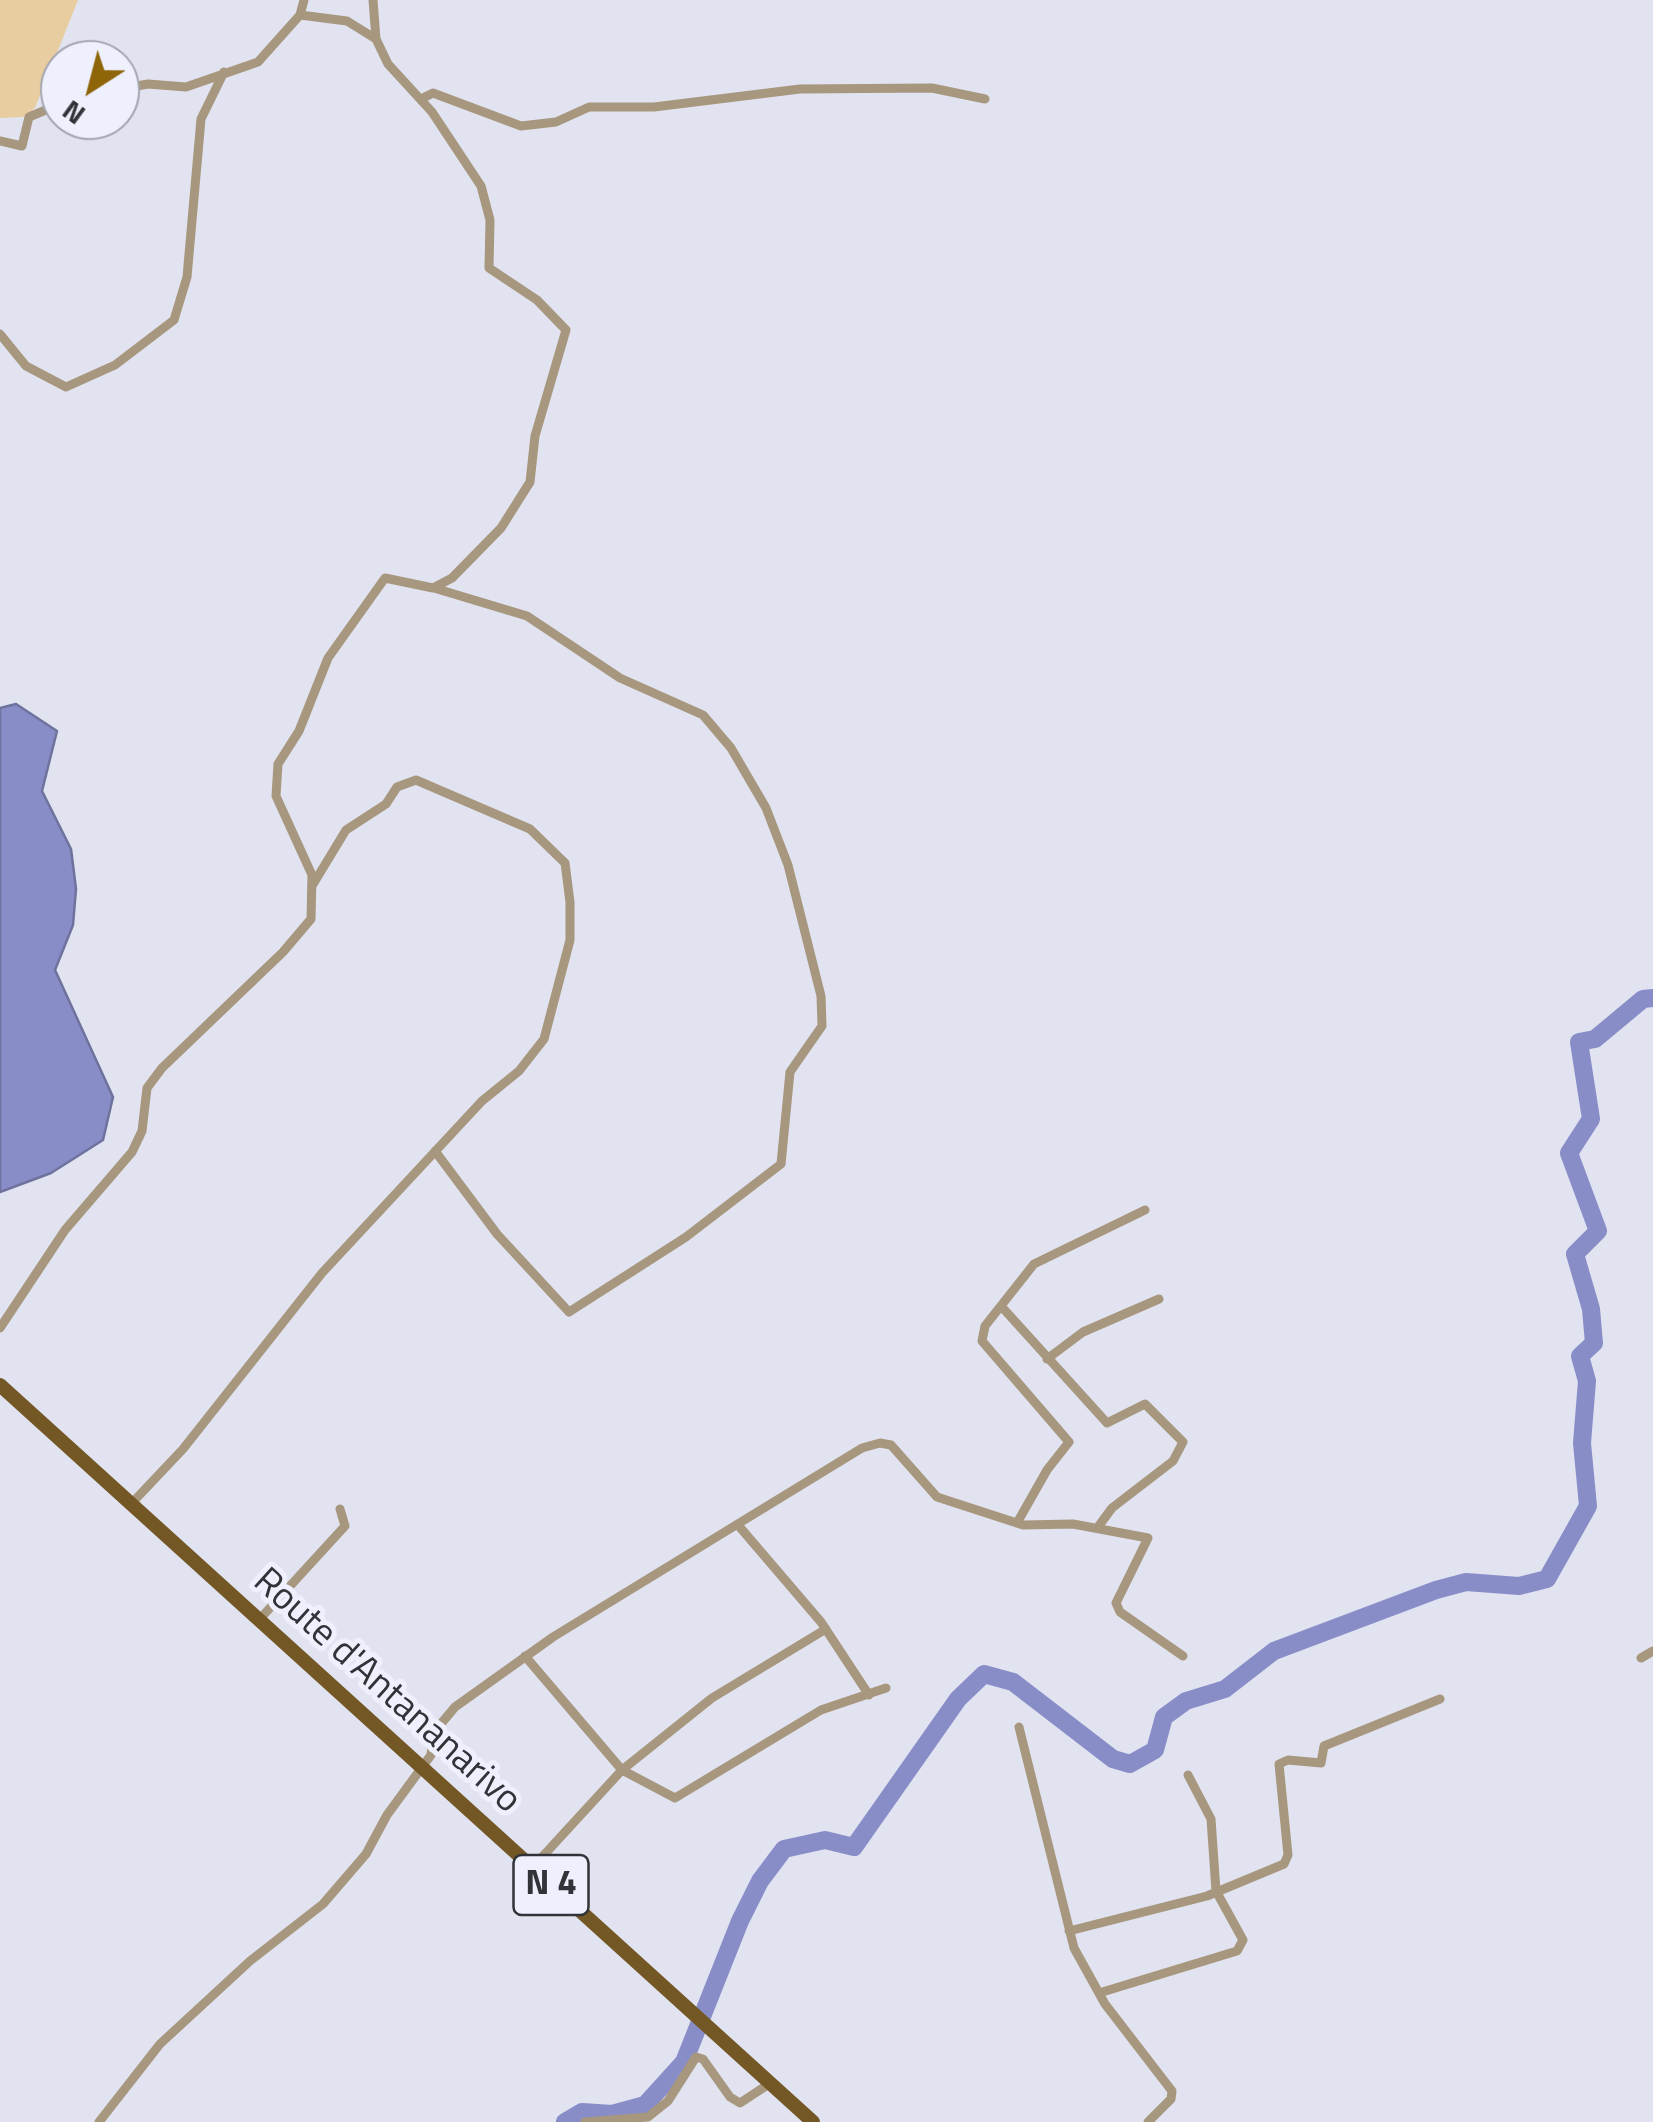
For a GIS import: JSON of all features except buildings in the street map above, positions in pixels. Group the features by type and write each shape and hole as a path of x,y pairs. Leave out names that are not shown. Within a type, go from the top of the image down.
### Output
{"main road":[{"name":"Route d'Antananarivo","path":"0,1384 769,2084"},
{"name":"N 4","path":"769,2084 814,2122"}],"street":[{"path":"140,85 186,87 258,62 300,15 304,0"},
{"path":"372,0 376,39 388,64 422,100 481,186 490,220 489,268 538,300 566,330 536,436 530,482 501,528 478,554 452,578 432,588"},
{"path":"300,15 346,21 376,39"},
{"path":"0,334 26,366 66,387 115,365 174,320 188,277 201,119 224,72"},
{"path":"422,100 433,93 521,126 556,122 589,107 654,107 800,89 932,88 985,98"},
{"path":"0,141 22,146 29,118 40,113"},
{"path":"0,1328 65,1230 132,1152 142,1131 147,1088 162,1068 283,952 311,919 312,875 276,796 278,764 299,730 328,658 385,578 527,616 620,678 704,715 731,748 766,808 788,865 821,996 822,1026 790,1072 781,1164 686,1237 569,1312 497,1234 436,1151"},
{"path":"132,1503 183,1449 322,1273 482,1100 519,1071 544,1039 570,940 565,864 530,829 416,780 397,788 386,804 346,830 312,886"},
{"path":"1017,1523 1047,1470 1070,1442 982,1340 1001,1306 1034,1264 1144,1210"},
{"path":"1047,1359 1083,1332 1158,1299"},
{"path":"1001,1306 1108,1423 1145,1404 1182,1442 1172,1462 1112,1508 1098,1527"},
{"path":"99,2122 160,2044 250,1962 323,1904 366,1854 387,1815 423,1766 434,1732 455,1707 525,1656 862,1448 880,1442 891,1445 937,1497 1017,1523 1098,1527 1148,1538 1116,1603 1120,1612 1183,1656"},
{"path":"258,1622 345,1526 340,1509"},
{"path":"738,1526 826,1629 869,1694"},
{"path":"532,1868 622,1770 712,1698 826,1629"},
{"path":"1640,1658 1653,1651"},
{"path":"525,1656 622,1770 675,1798 684,1797 821,1710 886,1688"},
{"path":"1069,1930 1111,1924 1216,1892 1284,1864 1288,1855 1279,1764 1288,1760 1321,1763 1324,1746 1440,1699"},
{"path":"1019,1727 1069,1930 1099,1994 1172,2091 1172,2099 1148,2122"},
{"path":"1099,1994 1236,1950 1243,1940 1216,1892 1211,1819 1188,1775"},
{"path":"585,2122 648,2117 668,2101 696,2057 703,2058 723,2088 740,2103 769,2084"}],"shaded area":[{"path":"0,0 78,0 62,40 40,40 40,95 35,108 23,117 0,118"}],"water":[{"path":"16,704 57,731 42,791 71,849 76,889 73,925 55,970 113,1097 103,1140 51,1173 0,1192 0,708"}],"waterway":[{"path":"565,2122 582,2112 612,2114 645,2105 684,2062 740,1921 760,1881 784,1849 825,1840 854,1847 958,1699 984,1674 1013,1682 1113,1759 1130,1764 1155,1750 1164,1717 1186,1701 1225,1689 1274,1651 1466,1582 1519,1586 1547,1579 1588,1506 1582,1443 1587,1381 1580,1356 1594,1343 1591,1309 1575,1254 1598,1231 1569,1153 1591,1119 1579,1042 1595,1039 1643,999 1653,998"}]}
